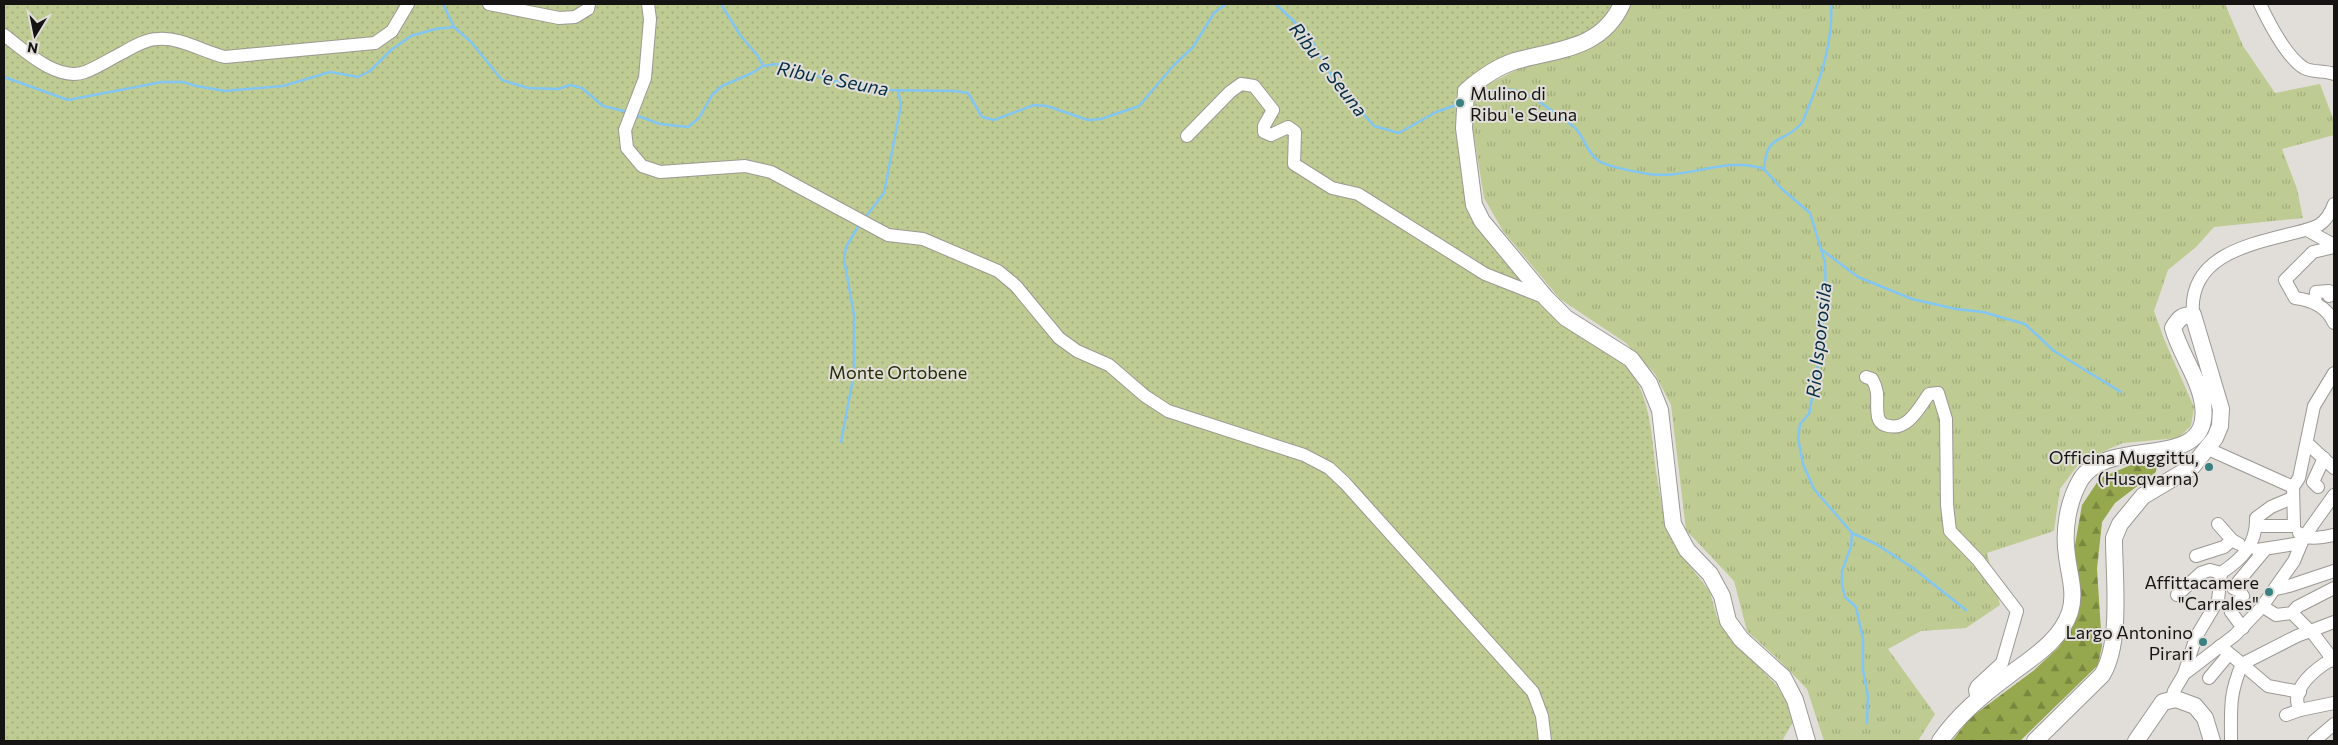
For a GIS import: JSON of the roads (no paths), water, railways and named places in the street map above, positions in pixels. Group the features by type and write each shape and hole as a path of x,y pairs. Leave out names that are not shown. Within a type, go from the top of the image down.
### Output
{"main road":[{"path":"1622,4 1602,31 1582,45 1514,62 1481,78 1466,91 1464,128 1474,205 1482,221 1546,298 1566,318 1631,359 1649,383 1660,410 1673,524 1688,550 1710,574 1722,596 1728,622 1741,639 1783,677 1795,700 1807,741"},
{"path":"1940,741 1960,715 2047,646 2063,626 2070,612 2073,593 2065,536 2074,492 2082,477 2094,465 2118,456 2173,449 2186,444 2199,430 2203,416 2203,405 2187,358 2173,328 2184,315 2193,315 2221,409 2218,432 2192,467 2143,496 2120,524 2114,538 2114,645 2108,664 2102,675 2035,741"},
{"path":"2136,741 2163,702 2172,699 2195,706 2205,718 2212,741"}],"street":[{"path":"4,35 46,65 62,73 83,73 140,44 158,38 178,41 209,54 225,56 375,43 392,31 408,4"},
{"path":"489,4 560,18 575,17 588,9 589,4"},
{"path":"648,4 650,19 645,78 625,130 627,148 642,166 660,172 745,166 772,172 888,235 923,239 998,271 1016,286 1059,338 1077,351 1109,366 1145,396 1168,411 1304,455 1328,468 1345,483 1534,692 1542,716 1545,741"},
{"path":"2260,4 2292,58 2305,69 2313,71 2325,70 2334,74"},
{"path":"1187,136 1241,84 1254,86 1273,110 1264,126 1264,132 1271,135 1288,127 1296,132 1294,164 1307,174 1332,188 1358,194 1486,274 1546,298"},
{"path":"2193,315 2192,295 2198,282 2211,265 2222,256 2269,239 2306,230 2325,220 2334,204"},
{"path":"2306,230 2334,246"},
{"path":"2334,246 2313,252 2285,280 2295,298 2316,303 2322,307 2334,323"},
{"path":"2316,303 2316,292 2329,291 2329,296"},
{"path":"2307,539 2294,526 2293,492 2299,478 2314,406 2334,373"},
{"path":"1866,377 1872,379 1877,387 1878,417 1881,423 1887,426 1895,427 1909,422 1930,394 1938,393 1946,419 1947,505 1950,530 1978,560 2017,612 2002,663 1977,686 1975,690 1978,700"},
{"path":"2307,443 2334,468"},
{"path":"2206,448 2283,480 2293,492"},
{"path":"2318,488 2313,482 2324,458"},
{"path":"2172,699 2174,691 2184,674 2196,637 2218,600 2221,573 2233,564 2252,543 2256,518 2293,492"},
{"path":"2184,674 2221,650 2262,606 2294,562 2334,495"},
{"path":"2218,524 2232,540 2247,550 2264,550 2334,534"},
{"path":"2256,526 2294,526"},
{"path":"2196,556 2224,547 2232,540"},
{"path":"2233,588 2264,550"},
{"path":"2177,596 2201,573 2210,570 2221,573"},
{"path":"2276,588 2290,586 2334,571"},
{"path":"2220,586 2240,591 2243,596 2231,612 2243,628"},
{"path":"2262,606 2276,616 2292,613 2297,607 2334,588"},
{"path":"2292,613 2300,620 2309,633 2315,636 2333,660 2312,672 2305,679 2297,706 2300,710"},
{"path":"2231,741 2230,698 2242,664 2296,636 2309,633 2334,622"},
{"path":"2221,650 2242,664 2268,686 2300,692"},
{"path":"2208,678 2221,650"},
{"path":"2286,715 2334,703"},
{"path":"2319,740 2334,724"}],"waterway":[{"path":"443,4 454,27"},
{"path":"721,4 740,35 758,56 763,66"},
{"name":"Ribu 'e Seuna","path":"635,115 660,124 688,127 699,118 712,95 722,86 763,66 777,64 834,81 885,90 955,91 968,93 982,117 994,120 1034,105 1047,106 1088,120 1101,119 1139,106 1173,66 1193,47 1214,13 1226,4"},
{"name":"Ribu 'e Seuna","path":"1276,4 1310,37 1336,84 1374,126 1399,133 1436,112 1459,104"},
{"name":"Rio Isporosila","path":"1831,4 1828,44 1818,83 1805,117 1793,131 1776,141 1768,149 1764,169 1782,189 1810,213 1825,262 1826,301 1817,372 1809,414 1800,424 1798,438 1803,464 1814,489 1852,533 1876,544 1913,568 1966,610"},
{"name":"Ribu 'e Seuna","path":"4,77 68,100 162,82 183,82 225,91 283,86 330,72 358,77 370,71 391,50 411,36 435,29 454,27 471,42 502,80 528,88 558,89 570,85 582,88 603,106 628,112"},
{"name":"Ribu 'e Seuna","path":"1473,98 1497,90 1517,91 1526,94 1536,99 1575,128 1595,158 1603,163 1620,168 1658,175 1734,165 1764,169"},
{"path":"864,219 884,193 901,105 898,91"},
{"path":"841,442 854,373 854,315 844,259 846,247 859,225"},
{"path":"1822,250 1858,277 1912,299 1956,309 1983,312 2025,324 2054,351 2121,392"},
{"path":"1852,533 1851,547 1842,571 1842,585 1845,597 1856,607 1863,639 1863,670 1868,696 1867,723"}],"place":[{"name":"Mulino di Ribu 'e Seuna","path":"1460,103"},
{"name":"Officina Muggittu, (Husqvarna)","path":"2209,467"},
{"name":"Affittacamere \"Carrales\"","path":"2269,592"},
{"name":"Largo Antonino Pirari","path":"2203,642"}],"park label":[{"name":"Monte Ortobene","path":"898,372"}]}
